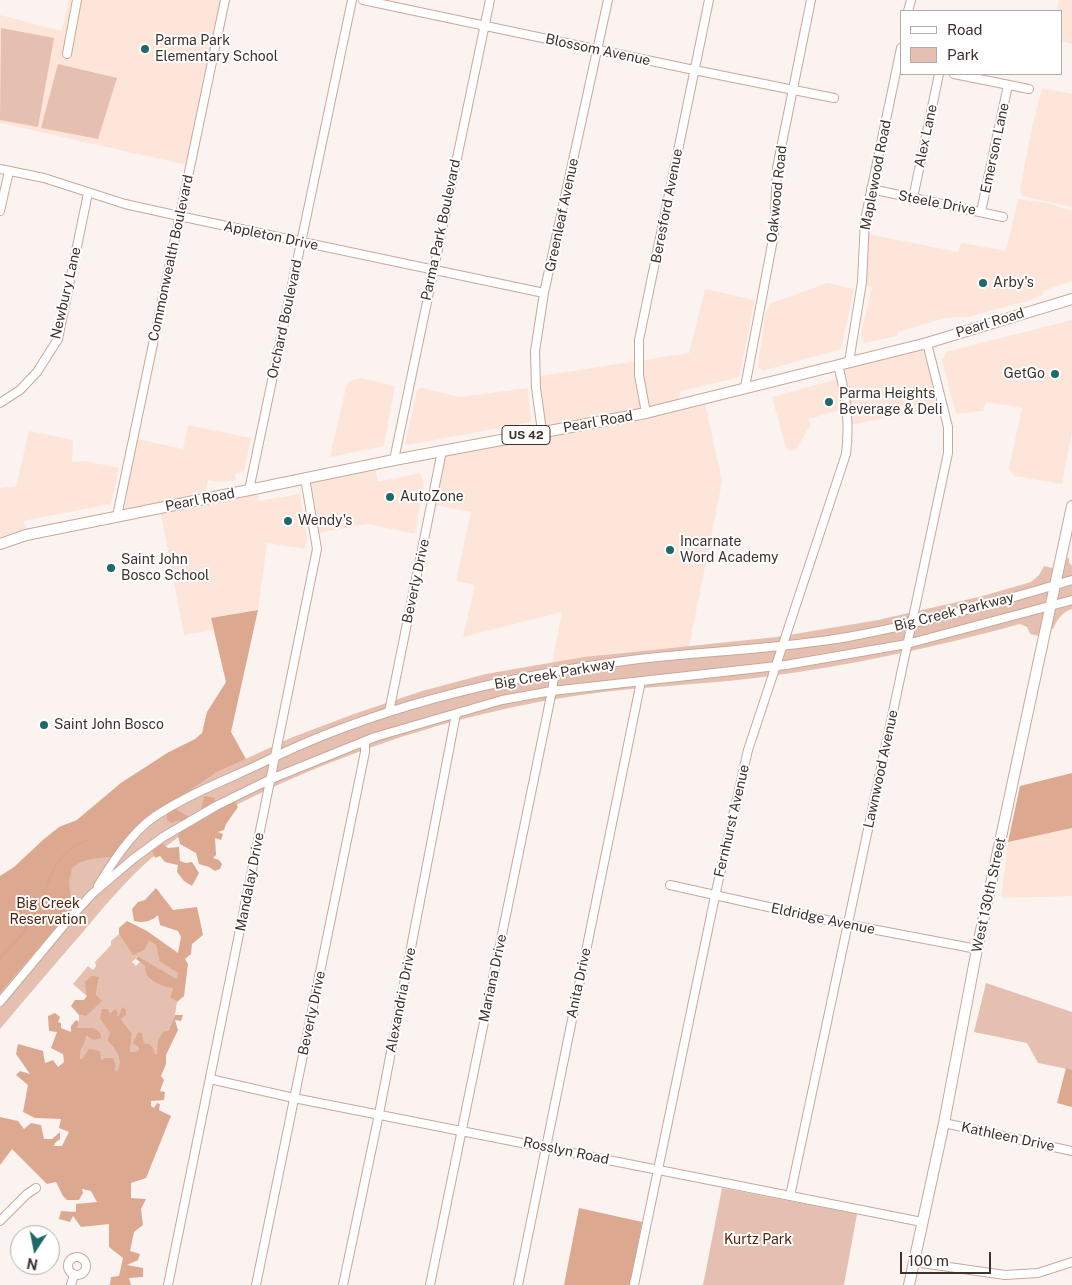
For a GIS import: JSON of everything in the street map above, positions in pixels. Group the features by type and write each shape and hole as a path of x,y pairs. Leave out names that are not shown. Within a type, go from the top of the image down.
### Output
{"main road":[{"name":"Pearl Road","path":"0,544 26,535 117,516 542,431 646,413 927,343 1072,299"},
{"name":"West 130th Street","path":"909,1285 944,1123 977,949 1072,506"}],"street":[{"path":"67,54 77,0"},
{"name":"Commonwealth Boulevard","path":"117,516 225,0"},
{"name":"Orchard Boulevard","path":"249,490 352,0"},
{"name":"Blossom Avenue","path":"363,0 834,98"},
{"name":"Parma Park Boulevard","path":"394,460 490,0"},
{"name":"Greenleaf Avenue","path":"542,431 536,388 535,351 544,294 608,0"},
{"name":"Beresford Avenue","path":"646,413 639,375 640,340 709,0"},
{"name":"Oakwood Road","path":"745,387 774,234 777,168 811,0"},
{"name":"Maplewood Road","path":"849,362 862,282 864,220 900,53"},
{"name":"Alex Lane","path":"913,198 939,75"},
{"path":"959,75 1029,89"},
{"name":"Emerson Lane","path":"981,212 1008,85"},
{"name":"Appleton Drive","path":"0,169 44,178 125,204 544,294"},
{"path":"0,211 9,171"},
{"name":"Steele Drive","path":"871,189 1003,217"},
{"name":"Newbury Lane","path":"0,403 20,390 37,372 58,339 88,193"},
{"name":"Lawnwood Avenue","path":"790,1196 948,453 948,427 927,343"},
{"name":"Fernhurst Avenue","path":"634,1285 715,896 748,750 846,454 849,430 844,386 838,365"},
{"name":"Beverly Drive","path":"389,712 442,451"},
{"name":"Mandalay Drive","path":"168,1285 317,549 305,478"},
{"name":"Big Creek Parkway","path":"92,894 122,849 152,818 209,787 276,756 364,720 457,692 555,671 642,659 846,637 911,624 984,606 1072,580"},
{"name":"Big Creek Parkway","path":"0,1002 92,894 163,837 208,810 271,779 365,740 502,700 552,691 777,667 907,644 1072,600"},
{"name":"Mariana Drive","path":"430,1285 555,671"},
{"name":"Anita Drive","path":"518,1285 641,681"},
{"name":"Alexandria Drive","path":"344,1285 456,714"},
{"name":"Beverly Drive","path":"256,1285 366,750 365,740"},
{"path":"122,849 133,860"},
{"name":"Eldridge Avenue","path":"670,886 977,949"},
{"name":"Rosslyn Road","path":"210,1079 294,1098 546,1146 922,1222"},
{"name":"Kathleen Drive","path":"944,1123 1072,1151"},
{"path":"0,1221 27,1194 36,1188"},
{"path":"914,1262 1006,1276 1038,1273 1072,1262"},
{"path":"71,1285 74,1275"}],"shaded area":[{"path":"69,0 221,0 187,165 0,123 0,15 62,31"},
{"path":"1059,0 1072,0 1072,44 1062,41 1062,10 1057,10"},
{"path":"1042,88 1072,94 1072,207 1022,196 1020,190"},
{"path":"1018,199 1048,203 1072,211 1072,281 1043,291 1042,295 1028,301 968,317 945,318 898,332 897,336 865,343 861,334 873,288 866,286 868,234 958,252 960,245 963,243 1006,251"},
{"path":"827,283 854,289 841,349 762,371 758,367 765,315 770,304"},
{"path":"705,289 755,300 739,377 681,390 678,401 545,428 540,395 540,376 689,353"},
{"path":"1072,320 1072,431 1062,484 1014,476 1009,468 1022,408 986,402 983,411 956,414 942,360 946,352"},
{"path":"924,348 942,413 894,416 851,425 847,388 842,368"},
{"path":"361,378 395,386 384,446 330,457 346,387 349,381"},
{"path":"838,379 841,410 809,419 810,425 796,450 791,451 786,448 772,397"},
{"path":"422,388 459,397 528,388 531,422 408,445 405,444 417,390"},
{"path":"705,403 722,482 689,647 616,653 552,663 562,612 463,637 475,585 456,581 471,512 435,505 446,454"},
{"path":"188,425 251,438 244,471 235,474 236,480 221,482 208,480 204,502 257,492 259,501 300,494 307,538 305,549 267,543 258,610 211,618 214,630 184,635 159,504 121,511 137,439 183,449"},
{"path":"29,431 73,440 72,462 85,461 119,468 111,504 23,521 28,532 0,542 0,488 16,486"},
{"path":"376,470 378,482 420,473 424,482 415,534 368,524 317,533 309,483"},
{"path":"1072,828 1072,896 1001,898 1008,842"}],"green space":[{"path":"1,28 54,38 38,127 0,120"},
{"path":"58,64 117,78 98,139 41,128"},
{"name":"Big Creek Reservation","path":"1060,556 1069,558 1072,566 1072,609 1060,617 1053,629 1045,628 1043,637 1030,634 1027,627 1020,624 924,648 796,673 604,692 540,702 499,710 419,731 341,758 303,774 204,822 180,836 157,854 112,897 0,1029 0,906 77,820 121,783 169,752 215,773 293,737 354,714 422,691 486,674 584,657 777,637 878,620 979,597 1031,582 1039,575 1044,566 1057,569"},
{"path":"258,610 231,732 246,759 215,773 149,818 112,857 86,860 72,868 69,882 72,908 0,993 0,876 14,867 59,827 77,820 121,783 202,733 207,712 226,682 211,618"},
{"path":"1072,773 1072,828 1008,842 1020,786"},
{"path":"204,796 215,798 214,802 218,806 224,807 228,802 234,800 238,807 224,830 218,832 223,834 221,840 215,838 216,855 213,858 219,860 222,864 220,869 215,871 199,864 196,853 180,844 178,835 181,820 171,823 167,820 167,808 171,806 189,817 193,824 199,822 198,813 201,812 208,815 211,809 201,810"},
{"path":"160,842 168,848 179,847 180,861 192,862 199,873 192,886 184,881 177,872 178,865 165,862 160,856 155,858 151,847"},
{"path":"156,888 173,910 197,907 203,935 192,944 191,954 185,959 188,964 184,996 177,1002 170,997 173,989 150,979 145,966 136,959 138,956 177,979 178,973 159,961 156,945 149,941 144,950 133,955 119,934 119,928 127,921 147,931 178,953 181,937 178,931 160,925 158,915 147,921 134,921 132,909 138,902 145,900"},
{"path":"119,934 133,954 149,941 156,945 159,961 179,973 177,979 138,956 132,962 136,966 140,962 145,966 151,980 173,989 171,997 177,1002 175,1015 157,1054 139,1047 138,1051 130,1052 132,1033 119,1016 109,1014 108,1009 110,1033 107,1040 119,1058 120,1062 117,1071 101,1060 80,1059 84,1042 94,1028 76,1028 79,1022 79,1015 86,1016 96,995 99,978 87,996 73,984 88,966 93,970 96,966 95,962 111,945 111,941"},
{"path":"92,976 99,977 96,995 102,1001 86,1016 79,1015 71,1006 75,1000 84,1000 87,996 85,982"},
{"path":"986,983 1072,1012 1072,1070 1038,1063 1027,1043 974,1032"},
{"path":"122,1007 126,1010 126,1015 121,1019 132,1033 130,1052 138,1051 139,1047 133,1043 138,1032 142,1033 144,1044 149,1044 153,1048 154,1053 157,1054 158,1041 163,1032 168,1031 175,1015 183,1015 181,1021 175,1020 178,1030 166,1055 166,1064 161,1076 164,1080 160,1091 165,1092 164,1100 151,1101 151,1106 154,1108 157,1103 160,1104 159,1110 171,1116 146,1178 131,1183 131,1198 146,1199 141,1209 143,1225 134,1232 130,1251 140,1254 138,1260 127,1265 143,1268 143,1277 129,1278 131,1285 110,1285 111,1277 119,1276 123,1258 109,1247 109,1224 81,1227 73,1216 70,1222 59,1219 61,1211 76,1212 76,1204 97,1202 91,1191 82,1189 83,1193 79,1200 67,1200 56,1182 47,1184 12,1149 0,1165 0,1117 18,1121 24,1129 31,1123 41,1125 44,1139 52,1139 60,1132 60,1139 54,1146 62,1146 69,1132 59,1128 61,1119 35,1118 23,1112 28,1085 16,1075 20,1071 30,1074 16,1054 18,1044 43,1051 45,1063 53,1060 58,1067 64,1062 63,1054 51,1048 57,1032 49,1031 48,1016 55,1013 60,1017 58,1022 61,1023 61,1028 71,1032 71,1026 76,1020 79,1022 77,1028 94,1028 101,1034 101,1038 94,1040 87,1036 81,1050 80,1059 89,1049 100,1051 101,1060 113,1058 116,1066 114,1069 117,1071 120,1062 119,1058 107,1040 110,1033 100,1018 102,1009 108,1009 110,1014 115,1009 118,1013 116,1015 119,1016"},
{"path":"1066,1068 1072,1070 1072,1107 1057,1103"},
{"name":"Kurtz Park","path":"722,1188 857,1214 844,1285 703,1285"},
{"path":"579,1208 642,1222 630,1285 564,1285"}],"waterway":[{"path":"0,958 19,938 31,921 58,862 75,846 88,840"}],"place":[{"name":"Parma Park Elementary School","path":"145,49"},
{"name":"Arby's","path":"983,283"},
{"name":"GetGo","path":"1055,374"},
{"name":"Parma Heights Beverage & Deli","path":"829,402"},
{"name":"AutoZone","path":"390,497"},
{"name":"Wendy's","path":"288,521"},
{"name":"Incarnate Word Academy","path":"670,550"},
{"name":"Saint John Bosco School","path":"111,568"},
{"name":"Saint John Bosco","path":"44,725"}]}
